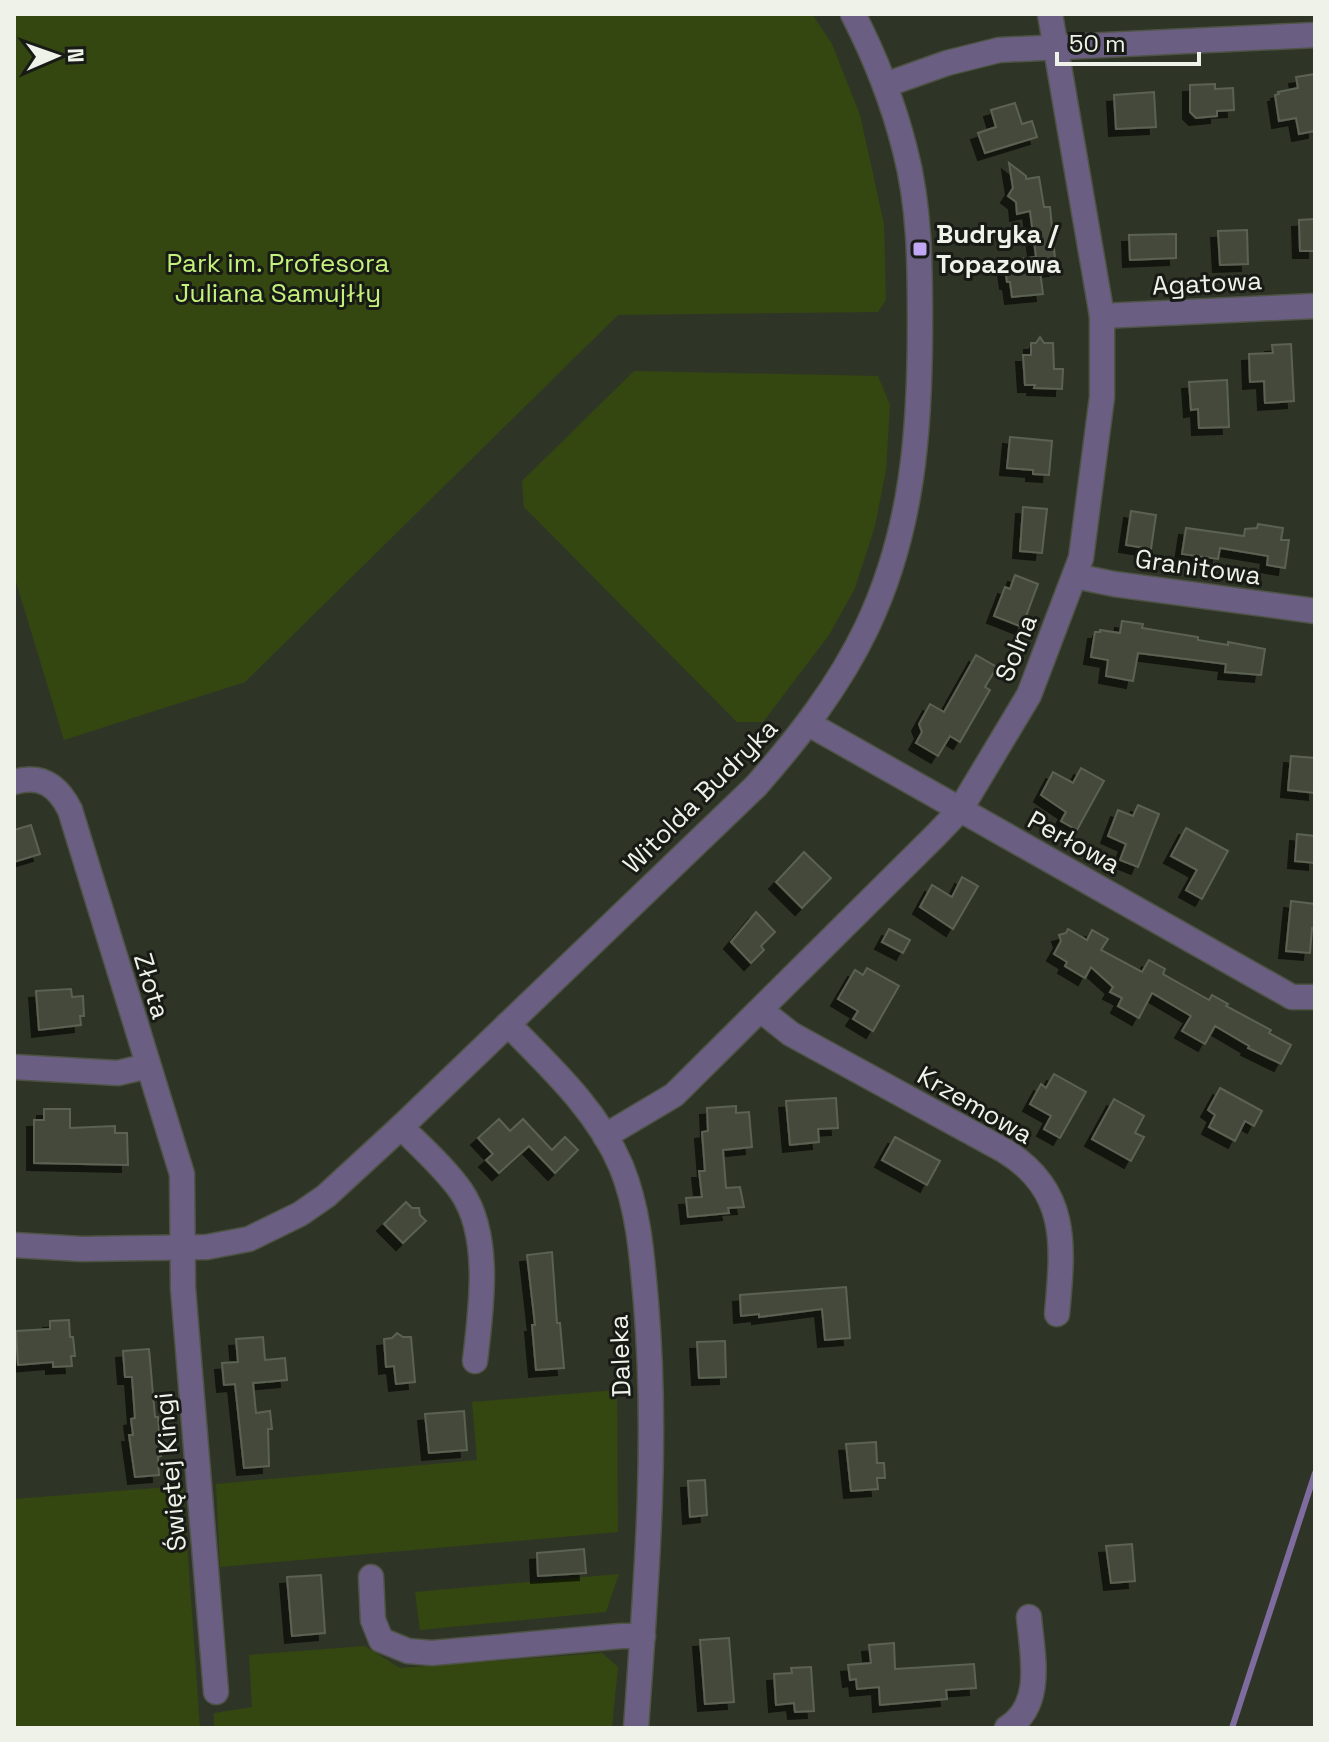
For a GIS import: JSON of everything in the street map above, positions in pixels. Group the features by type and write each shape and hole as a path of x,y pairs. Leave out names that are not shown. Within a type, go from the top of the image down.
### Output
{"street":[{"name":"Witolda Budryka","path":"14,1245 82,1249 223,1245 249,1239 300,1214 326,1196 401,1127 756,786 809,724 851,657 878,601 902,527 916,456 920,249 915,197 885,85 853,14"},
{"name":"Solna","path":"605,1136 674,1095 762,1011 960,810 1029,695 1081,558 1102,397 1102,316 1050,14"},
{"path":"885,85 972,56 1025,47 1315,35"},
{"name":"Agatowa","path":"1102,316 1315,306"},
{"name":"Granitowa","path":"1075,576 1315,611"},
{"name":"Perłowa","path":"809,724 1292,997 1315,997"},
{"name":"Złota","path":"14,782 33,779 51,784 70,810 182,1174 184,1248"},
{"name":"Krzemowa","path":"762,1011 791,1034 1005,1151 1036,1175 1054,1206 1060,1236 1057,1314"},
{"name":"Daleka","path":"508,1024 575,1095 605,1136 620,1164 636,1218 649,1331 650,1493 636,1728"},
{"path":"14,1067 118,1073 148,1066"},
{"path":"401,1127 460,1191 474,1216 482,1300 475,1361"},
{"name":"Świętej Kingi","path":"184,1248 183,1288 216,1692"},
{"path":"371,1577 373,1620 381,1640 408,1651 432,1653 643,1636"},
{"path":"1007,1728 1021,1717 1033,1684 1029,1617"}],"green space":[{"name":"Park im. Profesora Juliana Samujłły","path":"14,14 812,14 832,44 860,115 884,224 886,300 878,312 618,315 245,682 64,740 14,575"},
{"path":"634,371 878,376 890,405 886,470 875,526 855,588 829,635 763,722 737,722 524,507 522,481"},
{"path":"617,1390 618,1532 220,1567 216,1484 477,1460 472,1402"},
{"path":"183,1486 200,1728 14,1728 14,1499"},
{"path":"619,1574 606,1612 420,1630 415,1592"},
{"path":"365,1646 400,1668 602,1653 618,1667 612,1728 214,1728 214,1713 252,1707 249,1655"}],"building":[{"path":"1315,74 1315,131 1299,134 1296,118 1279,121 1275,95 1298,88 1296,77"},
{"path":"1215,84 1215,89 1233,88 1234,110 1217,111 1217,116 1196,118 1190,112 1190,85"},
{"path":"1154,92 1156,127 1116,129 1114,95"},
{"path":"1015,103 1022,124 1032,121 1037,137 985,153 978,133 996,127 991,110"},
{"path":"1009,163 1026,179 1039,177 1044,207 1050,207 1056,269 1040,271 1043,294 1012,297 1010,282 1007,282 1004,261 1036,257 1030,211 1017,214 1016,202 1008,196 1013,188"},
{"path":"1315,219 1315,251 1300,251 1299,220"},
{"path":"1247,230 1248,264 1220,265 1218,231"},
{"path":"1176,234 1176,258 1130,260 1129,235"},
{"path":"1040,337 1044,343 1053,343 1054,369 1063,369 1062,389 1025,385 1023,355 1031,355 1031,343 1036,343"},
{"path":"1291,344 1294,401 1265,403 1264,381 1250,382 1249,354 1273,353 1272,345"},
{"path":"1227,380 1229,427 1199,428 1198,409 1191,410 1189,382"},
{"path":"1010,437 1052,441 1049,475 1007,468"},
{"path":"1023,507 1047,509 1042,553 1020,551"},
{"path":"1131,511 1156,515 1151,549 1126,545"},
{"path":"1258,524 1283,528 1281,540 1289,540 1285,568 1267,565 1268,556 1220,548 1218,559 1182,554 1186,528 1244,536 1245,529 1257,528"},
{"path":"1015,575 1038,584 1022,627 994,616 1005,587 1010,589"},
{"path":"1122,621 1143,624 1142,628 1198,637 1198,640 1265,649 1261,675 1225,672 1226,664 1138,653 1133,681 1106,676 1108,660 1091,657 1095,632 1120,633"},
{"path":"976,655 997,667 985,687 990,690 960,742 950,736 938,756 916,743 922,732 919,724 930,704 944,712"},
{"path":"1291,756 1315,758 1315,793 1288,790"},
{"path":"1081,768 1104,781 1077,830 1061,821 1066,812 1041,795 1053,772 1073,783"},
{"path":"1138,805 1159,814 1138,867 1120,860 1126,844 1108,836 1118,810 1133,816"},
{"path":"31,825 40,854 14,862 14,830"},
{"path":"1186,828 1228,851 1202,899 1186,890 1197,870 1171,856"},
{"path":"1297,834 1315,836 1315,863 1295,861"},
{"path":"804,852 831,878 802,908 776,882"},
{"path":"962,877 978,886 953,929 920,907 932,885 952,897"},
{"path":"1291,901 1315,904 1315,929 1312,928 1310,953 1286,951"},
{"path":"756,912 775,932 761,946 764,950 751,963 731,942"},
{"path":"889,929 910,940 903,953 882,942"},
{"path":"1068,929 1087,940 1092,930 1108,939 1101,950 1142,972 1149,960 1165,969 1163,974 1209,1000 1212,995 1271,1030 1269,1033 1291,1045 1281,1064 1248,1048 1215,1026 1205,1044 1182,1031 1191,1016 1152,993 1139,1018 1118,1006 1122,998 1110,992 1113,987 1091,967 1085,978 1065,966 1067,962 1054,954 1061,941 1059,935"},
{"path":"867,968 899,986 873,1031 853,1019 858,1011 838,999 855,970 863,975"},
{"path":"71,989 72,997 83,996 81,1025 39,1030 36,991"},
{"path":"1054,1074 1086,1092 1060,1138 1044,1129 1051,1116 1030,1104 1041,1084 1046,1088"},
{"path":"1220,1088 1262,1111 1254,1126 1245,1121 1235,1141 1209,1127 1215,1115 1208,1110"},
{"path":"836,1098 838,1128 818,1129 819,1142 790,1145 786,1101"},
{"path":"1114,1099 1144,1116 1135,1133 1144,1137 1131,1161 1092,1139"},
{"path":"736,1106 736,1113 749,1112 752,1147 723,1150 726,1188 740,1187 744,1207 728,1208 729,1213 688,1217 686,1198 702,1197 699,1171 705,1171 702,1132 708,1131 707,1108"},
{"path":"44,1109 70,1109 70,1128 115,1126 115,1133 127,1133 128,1165 34,1163 34,1120 44,1120"},
{"path":"499,1119 510,1131 523,1119 552,1150 565,1137 578,1150 555,1173 529,1146 499,1173 486,1160 493,1154 478,1138"},
{"path":"895,1137 940,1161 927,1185 882,1160"},
{"path":"406,1202 412,1208 419,1208 420,1215 426,1221 403,1243 384,1224"},
{"path":"552,1252 564,1368 536,1370 532,1325 535,1325 527,1255"},
{"path":"846,1287 850,1338 825,1340 822,1309 759,1317 759,1314 741,1316 740,1295"},
{"path":"69,1320 75,1356 71,1356 72,1366 53,1367 53,1362 18,1365 16,1331 50,1329 50,1321"},
{"path":"397,1333 411,1337 415,1382 396,1384 394,1366 386,1367 384,1339 392,1338"},
{"path":"263,1337 265,1360 285,1358 287,1380 253,1383 256,1413 270,1411 269,1466 244,1468 235,1384 224,1385 222,1363 238,1362 236,1339"},
{"path":"725,1341 726,1377 699,1378 697,1342"},
{"path":"149,1349 155,1417 158,1417 159,1475 135,1477 129,1435 133,1435 131,1419 135,1418 132,1377 125,1377 123,1351"},
{"path":"464,1411 467,1450 429,1453 425,1414"},
{"path":"876,1442 877,1463 884,1463 885,1478 877,1478 878,1489 851,1491 846,1444"},
{"path":"705,1480 707,1515 690,1517 688,1481"},
{"path":"1132,1544 1135,1581 1111,1583 1106,1546"},
{"path":"584,1549 586,1573 538,1576 537,1553"},
{"path":"321,1575 325,1633 292,1636 287,1577"},
{"path":"729,1638 734,1702 705,1704 700,1640"},
{"path":"894,1643 895,1669 974,1664 976,1688 946,1690 947,1699 880,1705 879,1687 857,1689 856,1679 850,1680 848,1665 871,1663 869,1645"},
{"path":"811,1667 814,1711 795,1712 794,1703 776,1705 774,1674 792,1673 791,1668"}],"waterway":[{"path":"1232,1728 1315,1473"}],"place":[{"name":"Budryka / Topazowa","path":"920,249"}]}
